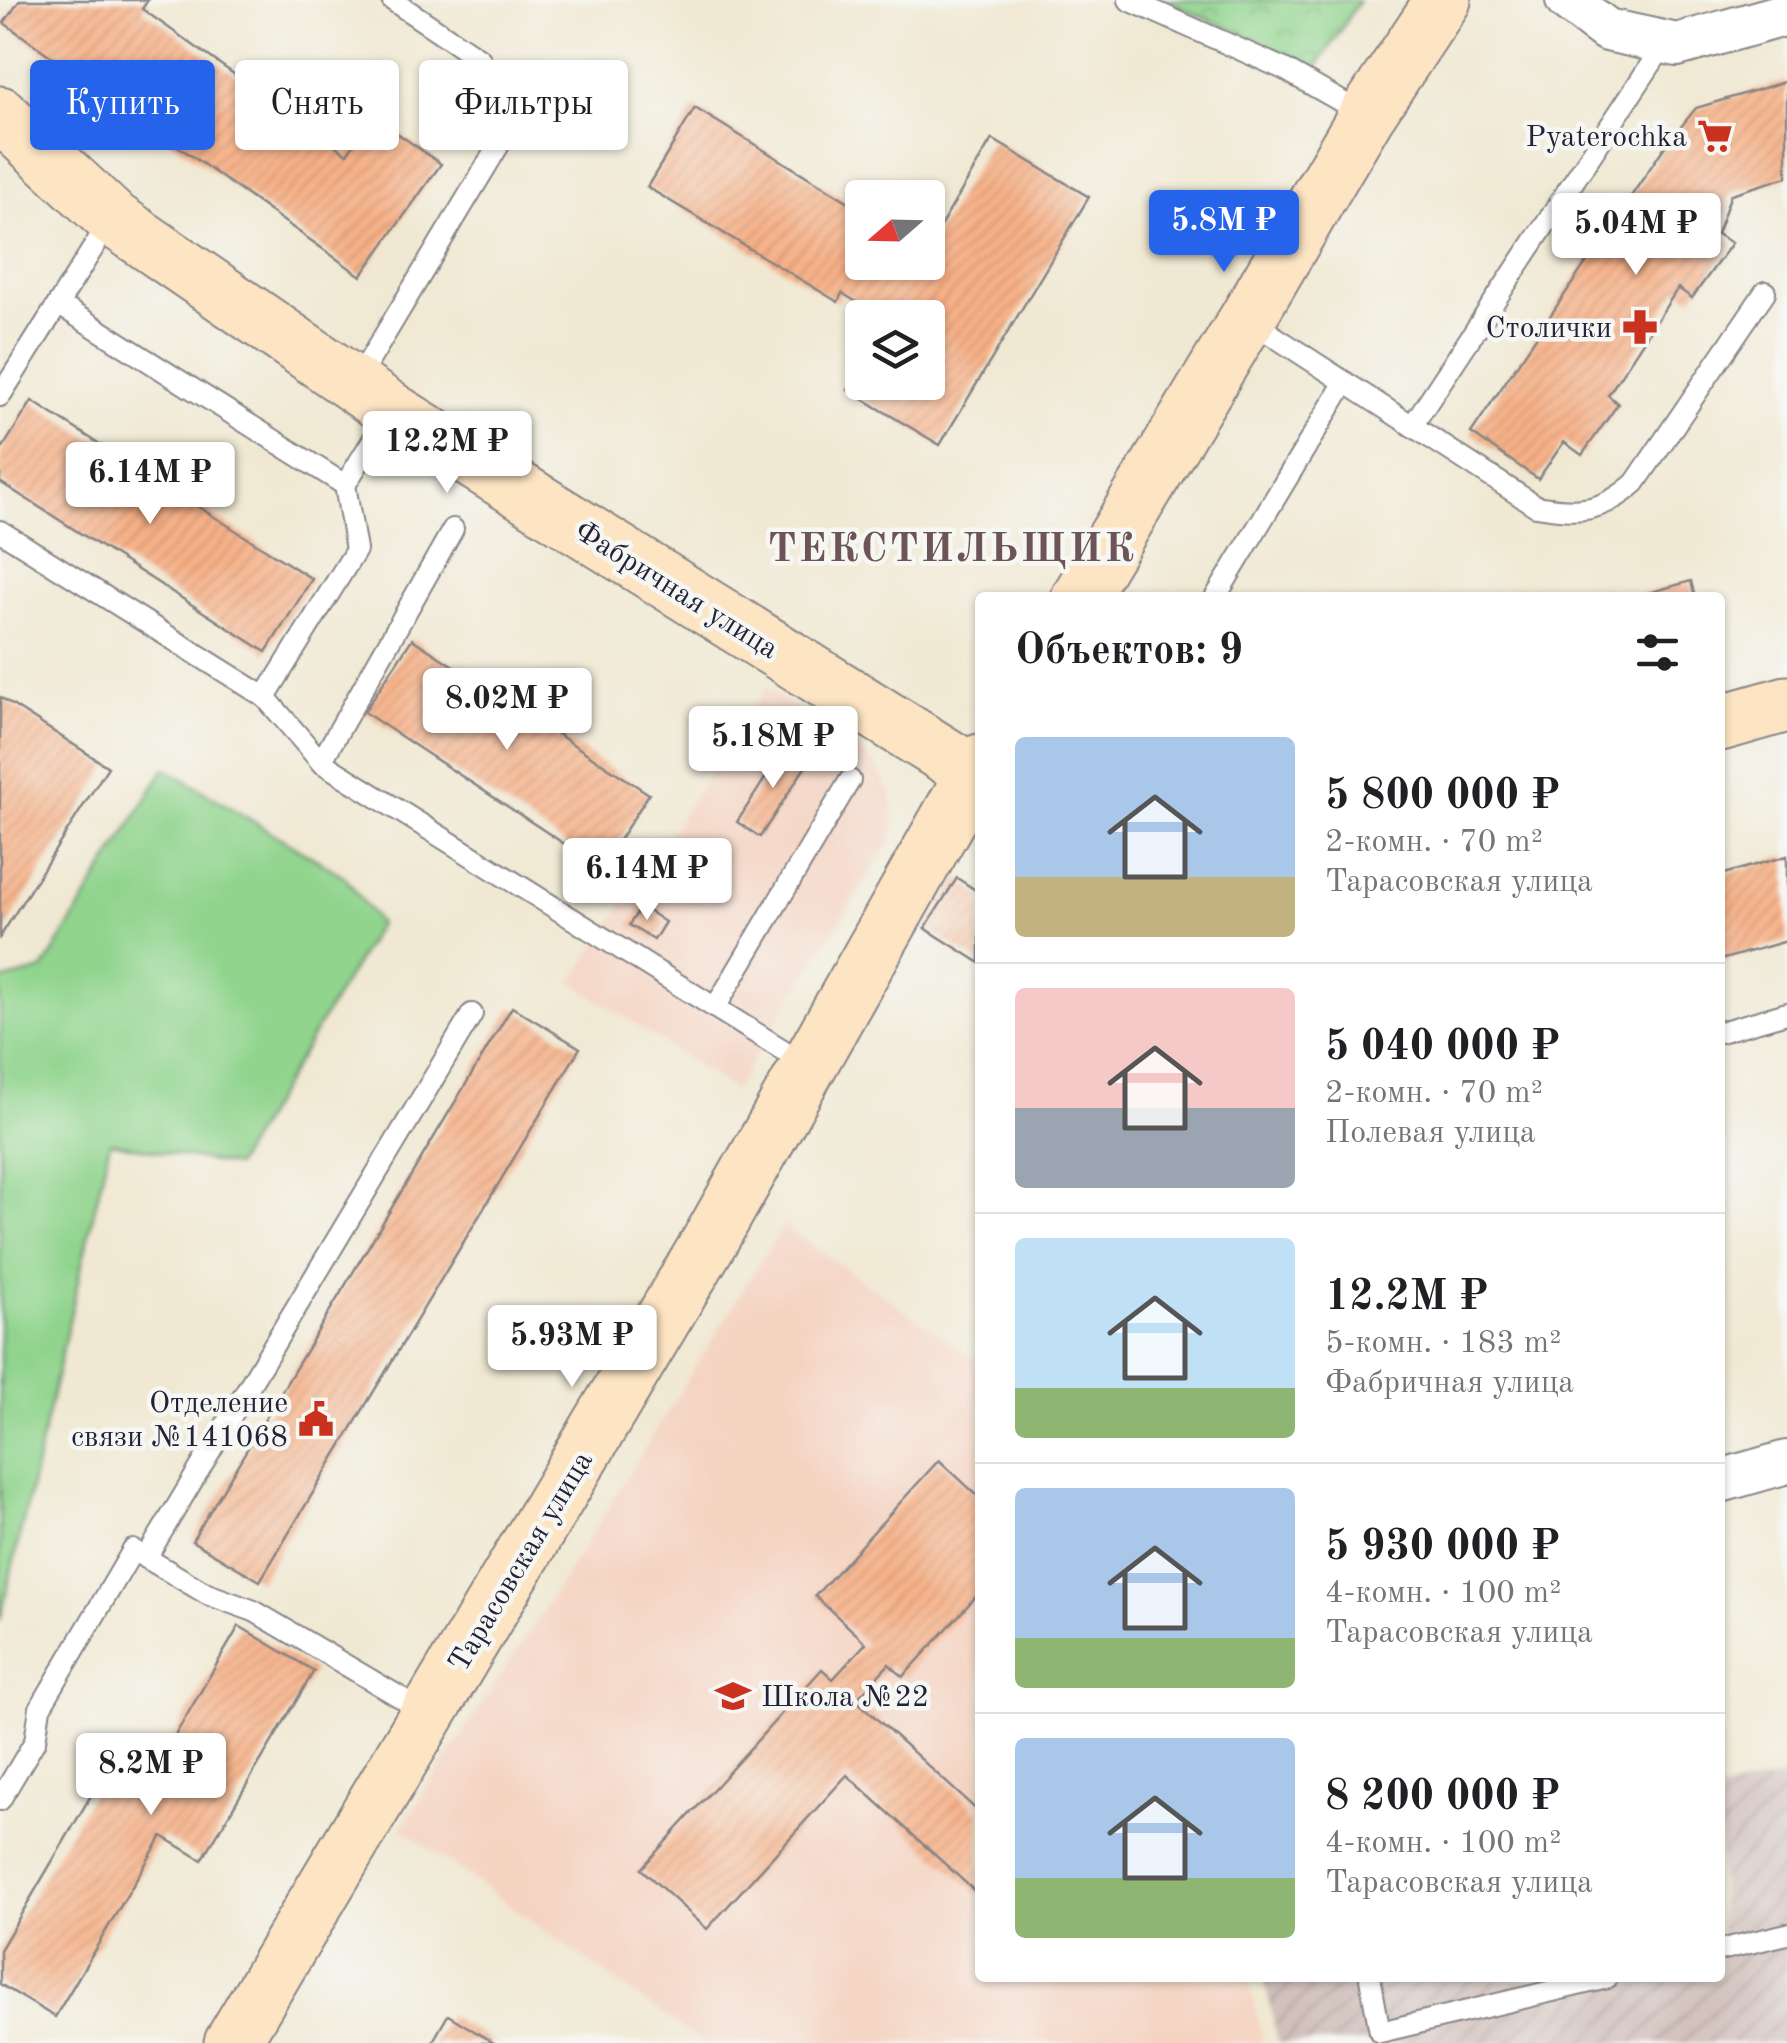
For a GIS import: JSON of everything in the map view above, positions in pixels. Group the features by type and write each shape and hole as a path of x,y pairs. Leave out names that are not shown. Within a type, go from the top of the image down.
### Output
{"street":[{"path":"1083,592 1366,116 1444,0"},
{"path":"1567,0 1607,30 1677,45 1787,14"},
{"name":"Фабричная улица","path":"0,114 112,218 372,398 975,769"},
{"path":"1725,722 1787,704"},
{"name":"Тарасовская улица","path":"232,2043 702,1254 975,776"},
{"path":"1725,1479 1787,1462"}],"lane":[{"path":"265,697 356,550 345,484 372,398 506,134 480,60 392,0"},
{"path":"1128,0 1284,69 1366,116"},
{"path":"1412,426 1665,42"},
{"path":"0,396 112,218"},
{"path":"1247,319 1536,506 1569,511 1596,507 1617,498 1635,483 1765,292"},
{"path":"58,304 345,484"},
{"path":"1220,592 1345,382"},
{"path":"321,762 453,529"},
{"path":"0,531 265,697 321,762 809,1066"},
{"path":"715,1008 850,780"},
{"path":"1725,1031 1787,1013"},
{"path":"146,1558 472,1014"},
{"path":"0,1800 35,1742 40,1708 133,1550 207,1594 254,1612 429,1714"},
{"path":"1725,1949 1787,1934"},
{"path":"1371,1982 1380,2032 1590,1982"}],"shaded area":[{"path":"766,688 875,764 890,792 895,819 891,840 734,1090 572,982"},
{"name":"Школа №22","path":"783,1225 975,1359 975,1982 1250,1982 1263,2043 702,2043 401,1828 573,1564"},
{"path":"1787,1777 1787,2043 1278,2043 1265,1982 1725,1982 1725,1790"}],"green space":[{"path":"1163,0 1359,0 1317,67"},
{"path":"165,768 345,877 379,924 235,1166 110,1142 0,1621 0,981 43,970"}],"building":[{"path":"20,0 148,0 142,9 214,60 56,60 4,23"},
{"path":"215,61 235,75 235,150 341,150 347,154 350,150 399,150 399,134 441,164 361,276 183,150 215,150"},
{"path":"1787,81 1787,177 1731,194 1717,234 1732,243 1692,298 1678,288 1608,395 1618,404 1582,455 1564,442 1538,479 1471,433 1663,149 1696,108"},
{"path":"695,108 845,200 845,280 945,280 945,218 992,139 1089,197 940,445 865,400 945,400 945,300 853,300 842,293 838,302 647,187"},
{"path":"32,401 312,579 266,652 0,482 0,452"},
{"path":"1691,581 1694,592 1651,592"},
{"path":"412,639 649,794 601,868 364,712"},
{"path":"0,697 108,767 0,937"},
{"path":"786,746 809,761 760,837 737,822"},
{"path":"1787,856 1787,941 1725,959 1725,874"},
{"path":"957,878 975,890 975,960 925,928"},
{"path":"641,906 665,922 654,940 629,925"},
{"path":"512,1007 580,1048 260,1581 192,1541"},
{"path":"939,1460 975,1493 975,1598 903,1677 889,1664 856,1700 975,1808 975,1891 847,1775 707,1929 641,1869 822,1669 833,1679 866,1643 815,1596"},
{"path":"239,1626 314,1671 202,1860 162,1836 55,2017 0,1984 0,1950 103,1775 139,1797"},
{"path":"448,2015 494,2043 432,2043"}],"place":[{"name":"Pyaterochka","path":"1715,136"},
{"name":"Столички","path":"1640,327"},
{"name":"Отделение связи №141068","path":"316,1419"},
{"name":"Школа №22","path":"733,1696"}],"district":[{"name":"ТЕКСТИЛЬЩИК","path":"952,547"}]}
